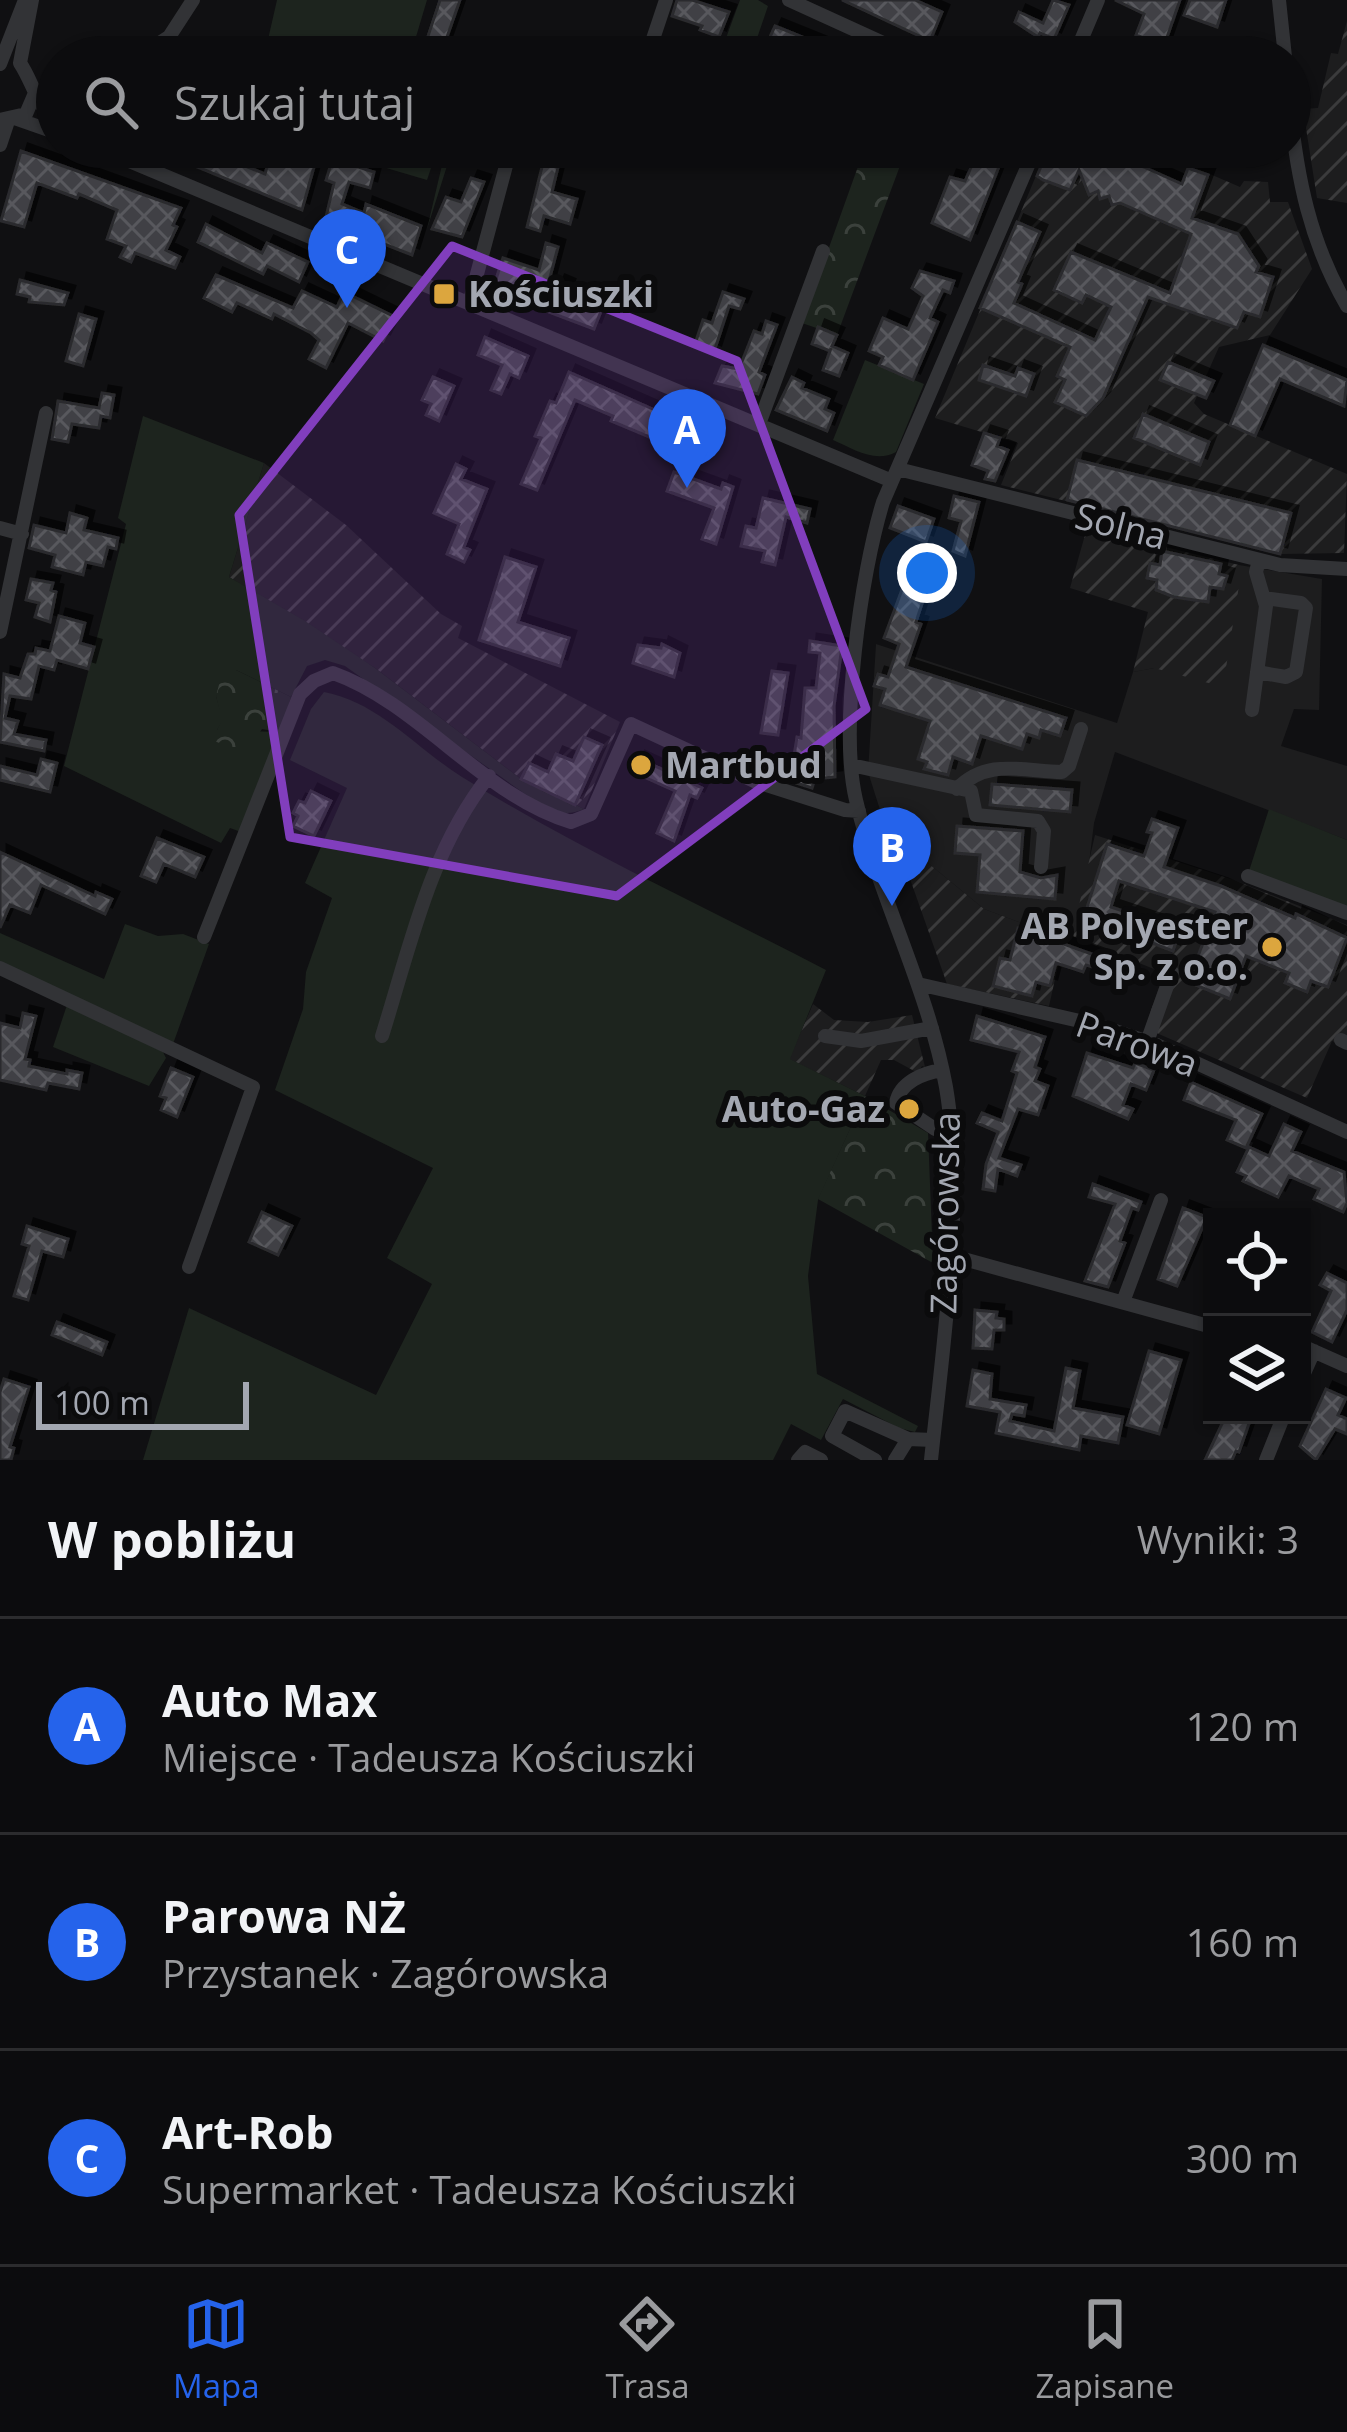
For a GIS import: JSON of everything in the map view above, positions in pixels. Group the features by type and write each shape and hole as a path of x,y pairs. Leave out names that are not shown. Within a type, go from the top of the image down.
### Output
{"street":[{"path":"26,71 0,64 28,0"},
{"path":"28,0 20,54 36,95"},
{"path":"171,36 193,0"},
{"path":"654,36 667,0"},
{"path":"789,0 868,36"},
{"path":"1083,36 1099,0"},
{"path":"1279,0 1283,36"},
{"path":"0,145 8,120 32,106 35,92"},
{"name":"Solna","path":"146,168 759,424 895,475 1259,560 1310,569 1347,569"},
{"path":"469,304 505,168"},
{"name":"Zagórowska","path":"932,1460 949,1255 951,1131 932,1028 859,811 851,765 851,708 876,526 1027,168"},
{"path":"1299,168 1303,200 1325,264 1347,306"},
{"path":"759,424 824,251"},
{"path":"0,632 46,413"},
{"path":"0,528 22,534"},
{"path":"1252,710 1265,598 1256,572 1259,560"},
{"path":"1257,673 1286,677 1296,672 1306,608 1301,603 1265,598"},
{"path":"204,937 301,694 314,681 333,673 404,712 544,812 572,822 591,814 632,724 754,781 844,811 859,811"},
{"path":"957,789 969,776 987,768 1062,772 1069,766 1081,729"},
{"path":"851,765 971,791 976,815 1043,824 1041,867"},
{"path":"382,1036 441,852 468,802 489,776"},
{"path":"1248,876 1347,913"},
{"path":"0,968 253,1087 189,1268"},
{"path":"1148,1042 1172,972"},
{"name":"Parowa","path":"918,984 1097,1024 1148,1042 1347,1132"},
{"path":"825,1036 861,1041 932,1028"},
{"path":"942,1070 926,1072 902,1088 896,1099 901,1108 935,1129 951,1131"},
{"path":"1124,1302 1160,1200"},
{"path":"949,1255 1203,1324"},
{"path":"1311,1350 1347,1366"},
{"path":"875,1460 832,1436 845,1411 908,1439 933,1440"},
{"path":"1266,1460 1281,1424"},
{"path":"895,1460 908,1439"},
{"path":"798,1460 805,1452 821,1460"}],"highlighted area":[{"path":"452,246 737,361 866,709 617,896 290,837 239,515"}],"shaded area":[{"path":"1347,21 1347,203 1317,198 1311,160 1311,108 1318,108 1331,53 1338,54"},
{"path":"1039,168 1146,168 1181,184 1188,168 1196,168 1240,187 1244,181 1268,182 1270,202 1288,202 1312,269 1270,335 1219,347 1194,403 1204,414 1347,474 1344,553 1280,554 1001,485 1018,443 935,418"},
{"path":"264,463 346,525 441,614 462,626 458,638 620,722 584,809 521,779 375,668 229,577"},
{"path":"1087,528 1239,565 1223,687 1154,668 1133,672 1148,612 1070,588"},
{"path":"1239,565 1322,579 1319,710 1294,709 1281,746 1347,766 1347,840 1115,752 1094,823 1087,879 1072,936 1064,939 984,909 895,836 881,813 868,772 876,644 1117,723 1133,672 1154,668 1236,601"},
{"path":"1095,835 1234,880 1347,925 1347,1047 1332,1041 1307,1098 1145,1028 1164,973 1072,936"},
{"path":"895,836 984,909 1064,939 1049,1006 947,984"},
{"path":"813,1004 834,1020 868,1022 912,1015 925,1067 918,1073 894,1060 881,1060 865,1096 789,1059"}],"green space":[{"path":"277,0 427,0 416,36 269,36"},
{"path":"740,0 758,0 768,6 758,36 727,36"},
{"path":"386,168 431,168 427,180"},
{"path":"441,168 446,168 427,229"},
{"path":"857,168 899,168 837,335 802,323"},
{"path":"865,360 924,384 896,452 888,455 864,454 833,440"},
{"path":"143,416 264,463 229,577 375,668 521,779 584,809 561,813 539,804 345,666 325,660 307,666 291,697 236,670 216,696 223,720 217,730 280,732 241,832 230,828 221,843 64,766 126,524 118,518"},
{"path":"223,670 236,670 291,697 280,732 262,729 250,746 234,749 212,740 222,720 216,696"},
{"path":"324,692 362,705 462,777 551,829 826,970 790,1059 865,1096 818,1200 808,1276 817,1374 918,1426 915,1432 843,1399 821,1440 791,1424 773,1460 143,1460 189,1308 376,1395 432,1284 387,1258 433,1168 275,1090 303,1009 306,972 332,898 305,883 347,788 290,760 311,709"},
{"path":"1269,809 1347,840 1347,907 1249,871"},
{"path":"125,924 158,936 183,934 209,944 173,1044 0,964 0,933 104,979"},
{"path":"67,1005 163,1052 166,1058 149,1086 53,1047"},
{"path":"865,1096 928,1133 933,1263 818,1199"}],"building":[{"path":"440,0 460,0 447,36 428,36"},
{"path":"677,0 729,12 719,36 672,16"},
{"path":"842,0 915,0 942,12 932,36 919,36"},
{"path":"1053,0 1069,5 1055,36 1036,36 1015,22 1019,12 1043,23"},
{"path":"1115,0 1180,0 1167,36 1136,35 1144,14"},
{"path":"1190,0 1226,0 1217,27 1184,15"},
{"path":"775,26 800,36 770,36"},
{"path":"21,151 36,156 36,168 69,168 181,208 166,250 180,257 175,268 135,253 131,262 120,257 126,246 107,239 117,210 37,183 24,227 1,221"},
{"path":"200,168 250,168 265,174 267,168 314,168 302,210"},
{"path":"330,168 374,172 370,188 349,182 342,204 364,213 366,204 421,226 412,255 325,221 334,183 326,180"},
{"path":"542,168 558,168 552,192 577,199 570,224 544,216 540,231 527,227"},
{"path":"971,168 998,168 970,240 932,223 950,177 965,181"},
{"path":"1040,168 1146,168 1182,184 1188,168 1208,175 1192,218 1238,234 1259,266 1256,272 1273,277 1260,317 1244,312 1237,328 1148,297 1103,398 1086,416 1055,402 1065,380 1057,376 1070,347 980,308 1017,222 1040,232 1014,303 1095,340 1111,307 1086,295 1082,303 1054,290 1071,252 1170,293 1191,234 1120,203 1112,205 1109,196 1100,199 1098,191 1089,195 1079,170 1070,190 1037,176"},
{"path":"471,178 484,182 462,237 432,229 446,197 461,202"},
{"path":"206,224 262,253 267,243 308,262 299,282 267,266 263,274 198,242"},
{"path":"546,243 558,247 548,285 530,280 526,292 495,282 503,258 539,270"},
{"path":"920,271 954,281 950,293 943,290 930,318 938,322 913,380 879,365 883,357 869,351 883,318 908,329 923,296 912,288"},
{"path":"216,275 293,308 302,291 337,307 344,292 395,317 383,341 348,323 326,368 309,359 319,340 311,333 274,314 272,319 237,303 232,312 204,298"},
{"path":"20,280 68,293 64,305 29,302 30,297 17,294"},
{"path":"558,282 568,286 566,291 603,306 594,329 546,311"},
{"path":"723,292 744,299 740,309 729,306 714,352 695,344 703,320 712,323"},
{"path":"79,314 96,319 83,366 66,361"},
{"path":"766,321 777,325 759,372 765,375 758,394 715,383 722,366 739,369 754,331 762,334"},
{"path":"818,327 837,335 832,346 848,353 839,376 823,370 830,351 812,344"},
{"path":"485,337 528,356 519,378 510,374 501,394 491,390 502,365 478,355"},
{"path":"1263,345 1347,380 1344,406 1280,379 1255,436 1230,425"},
{"path":"1168,362 1214,381 1206,398 1160,380"},
{"path":"983,365 1015,376 1018,368 1034,374 1026,396 979,380"},
{"path":"569,372 700,430 690,454 611,421 613,416 575,400 537,490 521,484 541,438 535,436 550,401 556,403"},
{"path":"433,377 454,386 439,421 426,415 431,404 422,400"},
{"path":"792,377 804,383 802,388 829,399 825,409 834,413 827,431 776,410"},
{"path":"102,393 114,395 110,418 101,416 99,428 72,424 68,442 52,439 58,401 99,408"},
{"path":"1143,414 1209,442 1200,465 1134,438"},
{"path":"984,433 1000,438 997,446 1008,450 995,481 985,479 988,471 972,465"},
{"path":"1077,460 1291,513 1280,554 1067,500"},
{"path":"456,464 466,469 461,479 487,489 464,547 470,550 464,562 447,554 459,524 434,513"},
{"path":"674,472 721,489 723,483 733,487 716,544 702,539 714,508 667,491"},
{"path":"954,496 979,502 965,556 953,551 961,521 949,518"},
{"path":"763,498 810,509 807,523 786,517 775,565 762,562 765,551 741,546 746,526 756,528"},
{"path":"898,506 934,519 926,542 890,528"},
{"path":"70,513 87,518 84,530 118,538 116,549 108,547 103,566 86,562 83,575 52,567 55,555 29,548 34,525 66,533"},
{"path":"1162,551 1221,564 1219,574 1227,576 1223,589 1210,587 1208,602 1156,590 1157,580 1147,578 1150,563 1160,565"},
{"path":"505,557 536,567 518,622 569,638 560,666 479,640"},
{"path":"31,579 53,583 51,590 56,592 50,622 35,617 39,603 26,600"},
{"path":"903,587 925,595 906,667 1066,718 1060,736 1041,730 1039,738 1027,734 1022,749 981,736 972,764 953,757 948,775 924,769 927,762 918,759 930,721 880,705 885,689 874,686 878,674 888,677 899,644 884,638"},
{"path":"59,616 85,623 80,643 94,647 88,669 57,660 54,670 39,666 31,699 10,696 5,718 18,721 14,734 46,740 44,751 0,742 4,674 20,678 28,654 35,654 36,648 50,651"},
{"path":"810,641 842,646 834,706 835,777 815,779 812,788 790,781 797,737 801,738 805,688 816,688 820,653 809,652"},
{"path":"662,644 680,653 674,677 633,663 638,645 661,648"},
{"path":"772,671 788,673 778,735 761,733"},
{"path":"584,737 602,745 575,805 521,779 529,763 548,772 556,754 573,761"},
{"path":"638,758 702,788 697,798 690,795 674,841 657,833 675,791 631,771"},
{"path":"41,759 57,763 50,792 0,780 0,766 37,775"},
{"path":"992,784 1072,790 1070,812 990,805"},
{"path":"311,791 331,801 314,836 293,826 299,801 305,803"},
{"path":"1152,819 1178,828 1164,867 1295,918 1296,914 1347,938 1328,987 1311,981 1307,992 1285,983 1289,973 1246,956 1230,999 1188,982 1215,912 1119,881 1111,907 1180,930 1173,951 1084,917 1107,844 1144,856"},
{"path":"957,826 1023,831 1020,872 1041,878 1057,875 1055,899 977,892 980,855 955,853"},
{"path":"157,838 204,857 195,877 164,864 156,882 141,876"},
{"path":"0,852 95,896 96,892 112,899 105,914 41,885 30,913 10,905 0,928"},
{"path":"1018,928 1062,939 1061,943 1100,957 1096,968 1086,965 1083,972 1056,963 1050,986 1036,982 1032,996 993,986 1000,958 1010,960"},
{"path":"23,1013 36,1016 25,1059 30,1060 29,1066 82,1073 79,1089 48,1083 46,1090 0,1080 0,1023 20,1028"},
{"path":"977,1016 1045,1037 1035,1081 1048,1086 1038,1115 1018,1109 999,1158 1021,1165 1017,1176 998,1169 995,1191 983,1189 998,1132 977,1123 982,1113 1002,1121 1019,1052 971,1040"},
{"path":"1087,1053 1154,1070 1146,1090 1131,1084 1123,1105 1133,1109 1128,1119 1073,1096"},
{"path":"171,1068 193,1077 177,1117 161,1110 166,1098 160,1096"},
{"path":"1191,1082 1262,1114 1246,1148 1227,1140 1236,1120 1184,1100"},
{"path":"1284,1124 1301,1132 1292,1151 1344,1172 1347,1203 1343,1212 1314,1199 1319,1189 1289,1176 1278,1197 1243,1181 1246,1176 1237,1172 1249,1147 1269,1156"},
{"path":"1093,1184 1141,1202 1138,1210 1132,1208 1108,1287 1085,1281 1115,1204 1089,1197"},
{"path":"1183,1208 1203,1216 1203,1226 1177,1286 1158,1279"},
{"path":"262,1212 292,1226 278,1255 249,1242"},
{"path":"27,1226 68,1239 63,1257 42,1251 28,1300 14,1296 29,1246 22,1244"},
{"path":"1327,1273 1347,1283 1347,1310 1332,1342 1312,1332 1331,1291 1320,1285"},
{"path":"975,1310 997,1312 996,1318 1004,1319 1004,1330 994,1330 992,1349 973,1348"},
{"path":"57,1322 107,1342 102,1355 52,1335"},
{"path":"1149,1351 1181,1360 1159,1434 1127,1425"},
{"path":"1066,1368 1080,1371 1073,1408 1123,1417 1118,1443 1081,1436 1079,1450 996,1433 1000,1412 967,1406 973,1370 992,1374 990,1399 1026,1405 1024,1416 1012,1414 1010,1421 1054,1431"},
{"path":"4,1379 29,1387 10,1447 14,1448 11,1460 0,1460"},
{"path":"1326,1389 1346,1398 1338,1415 1347,1419 1347,1434 1335,1429 1316,1460 1300,1446"},
{"path":"1222,1424 1249,1424 1232,1460 1205,1460"}],"place":[{"name":"Kościuszki","path":"444,294"},
{"name":"Art-Rob","path":"347,308"},
{"name":"Auto Max","path":"687,488"},
{"name":"Martbud","path":"641,765"},
{"name":"Parowa NŻ","path":"892,906"},
{"name":"AB Polyester Sp. z o.o.","path":"1272,947"},
{"name":"Auto-Gaz","path":"909,1109"}]}
